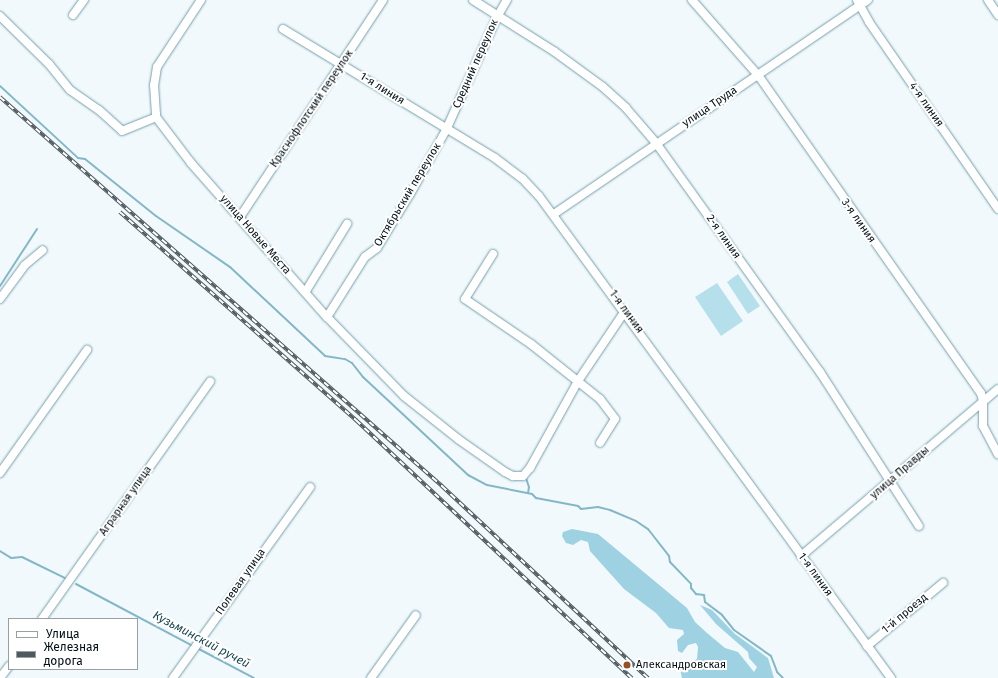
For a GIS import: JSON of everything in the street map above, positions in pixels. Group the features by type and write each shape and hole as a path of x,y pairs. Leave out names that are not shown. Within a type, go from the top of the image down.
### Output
{"street":[{"path":"73,15 84,0"},
{"path":"0,16 49,64 70,90 99,110 122,131 137,123 156,117 154,85 157,67 201,0"},
{"name":"Краснофлотский переулок","path":"240,217 383,0"},
{"name":"2-я линия","path":"473,0 497,17 555,52 603,87 626,108 656,143 820,372 920,526"},
{"name":"Средний переулок","path":"446,130 497,17 507,0"},
{"name":"3-я линия","path":"692,0 758,75 959,362 983,401"},
{"name":"улица Труда","path":"554,214 656,143 758,75 858,2 868,0"},
{"path":"988,0 998,15"},
{"name":"4-я линия","path":"858,2 869,22 998,209"},
{"name":"1-я линия","path":"282,29 342,64 446,130 495,158 522,178 554,214 891,678"},
{"name":"улица Новые Места","path":"156,117 191,162 327,317 404,396 458,439 505,472 519,477 523,476 530,468 578,381"},
{"name":"Октябрьский переулок","path":"327,317 365,258 377,248 446,130"},
{"path":"306,292 347,224"},
{"path":"0,299 25,265 43,250"},
{"path":"493,254 465,299 531,344 600,399 615,419 600,443"},
{"path":"578,381 625,311"},
{"path":"0,473 87,350"},
{"name":"Аграрная улица","path":"43,618 210,382"},
{"name":"улица Правды","path":"801,556 892,481 998,389"},
{"path":"983,401 983,426 998,454"},
{"name":"Полевая улица","path":"174,678 310,487"},
{"name":"1-й проезд","path":"867,646 944,583"},
{"path":"371,678 416,615"},
{"path":"0,678 8,667"}],"shaded area":[{"path":"738,274 760,306 748,314 727,282"},
{"path":"717,283 743,321 721,336 695,297"},
{"path":"572,529 598,534 687,608 695,622 707,633 725,648 738,652 754,672 757,667 749,658 748,652 716,624 700,605 712,610 735,634 768,658 774,678 682,678 680,669 697,659 698,647 696,643 688,645 682,653 678,651 677,640 684,634 683,630 669,628 656,613 624,589 590,551 588,542 581,540 573,545 566,543 562,536 563,532"}],"waterway":[{"path":"0,86 78,158 85,159 156,216 230,267 325,356 345,359 352,363 363,377 468,475 487,485 532,494 536,498 578,506 581,509 598,507 610,510 636,521 648,529 669,556 670,562 691,584 691,588 696,594 704,595 705,602 722,615 734,630 771,656 777,672 783,678"},
{"path":"0,286 37,229"},
{"path":"526,478 529,487 528,493"},
{"name":"Кузьминский ручей","path":"0,551 11,558 22,557 65,578"},
{"name":"Кузьминский ручей","path":"76,584 193,646"},
{"name":"Кузьминский ручей","path":"197,648 254,678"}],"railway":[{"path":"0,97 442,486 648,678"},
{"path":"120,212 356,420 632,678"}],"place":[{"name":"Александровская","path":"627,665"}]}
